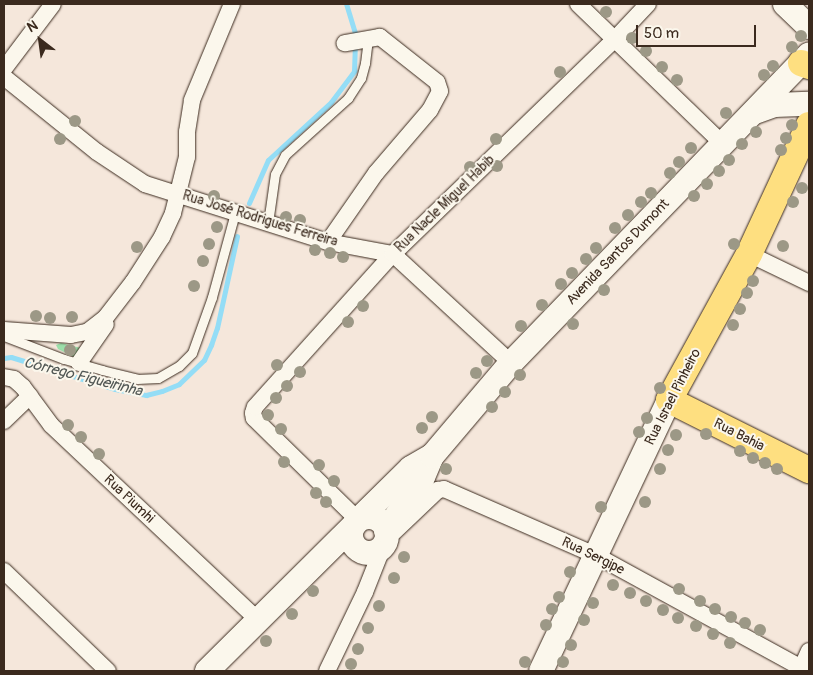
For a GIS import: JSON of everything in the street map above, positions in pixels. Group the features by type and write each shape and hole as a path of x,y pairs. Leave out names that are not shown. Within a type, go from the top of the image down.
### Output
{"main road":[{"path":"785,4 809,27"},
{"path":"802,65 790,90 805,111"},
{"name":"Avenida Santos Dumont","path":"305,573 377,544 424,477 432,456 511,363 722,143 802,65"},
{"path":"751,114 774,105 805,111"},
{"name":"Rua Israel Pinheiro","path":"542,671 670,400 749,254 805,111"},
{"name":"Rua Bahia","path":"670,400 809,470"},
{"name":"Avenida Santos Dumont","path":"207,671 411,468 432,456"},
{"path":"367,517 375,518 382,524 377,544 354,544 351,536 357,522 367,517"}],"street":[{"path":"4,69 53,4"},
{"path":"79,363 134,282 162,237 173,214 187,157 187,132 192,100 232,4"},
{"path":"578,4 722,143"},
{"name":"Rua Nacle Miguel Habib","path":"357,522 254,418 252,413 255,407 393,254 615,39 648,4"},
{"path":"328,242 376,173 430,110 440,92 437,82 384,39 376,36 345,43"},
{"name":"Rua José Rodrigues Ferreira","path":"4,77 98,152 145,184 328,242 393,254"},
{"path":"393,254 511,363"},
{"path":"749,254 809,283"},
{"path":"4,330 55,335 87,332 106,317 134,282"},
{"name":"Rua Piumhi","path":"4,377 14,379 30,396 51,425 258,620"},
{"path":"4,421 30,396"},
{"name":"Rua Sergipe","path":"377,544 440,489 597,556 803,670"},
{"path":"327,671 365,592 377,544"},
{"path":"4,571 108,671"},
{"path":"803,670 809,651"}],"lane":[{"path":"268,223 275,174 285,155 348,98 361,78 368,38"},
{"path":"4,336 79,363 137,379 158,378 179,366 192,353 210,306 235,212"}],"green space":[{"path":"61,343 81,348 76,358 58,349 56,345"}],"waterway":[{"name":"Córrego Figueirinha","path":"249,203 268,160 331,102 354,71 355,33 346,4"},
{"name":"Córrego Figueirinha","path":"4,358 11,357 115,389 146,395 179,384 204,360 211,345 217,328 237,236"}]}
